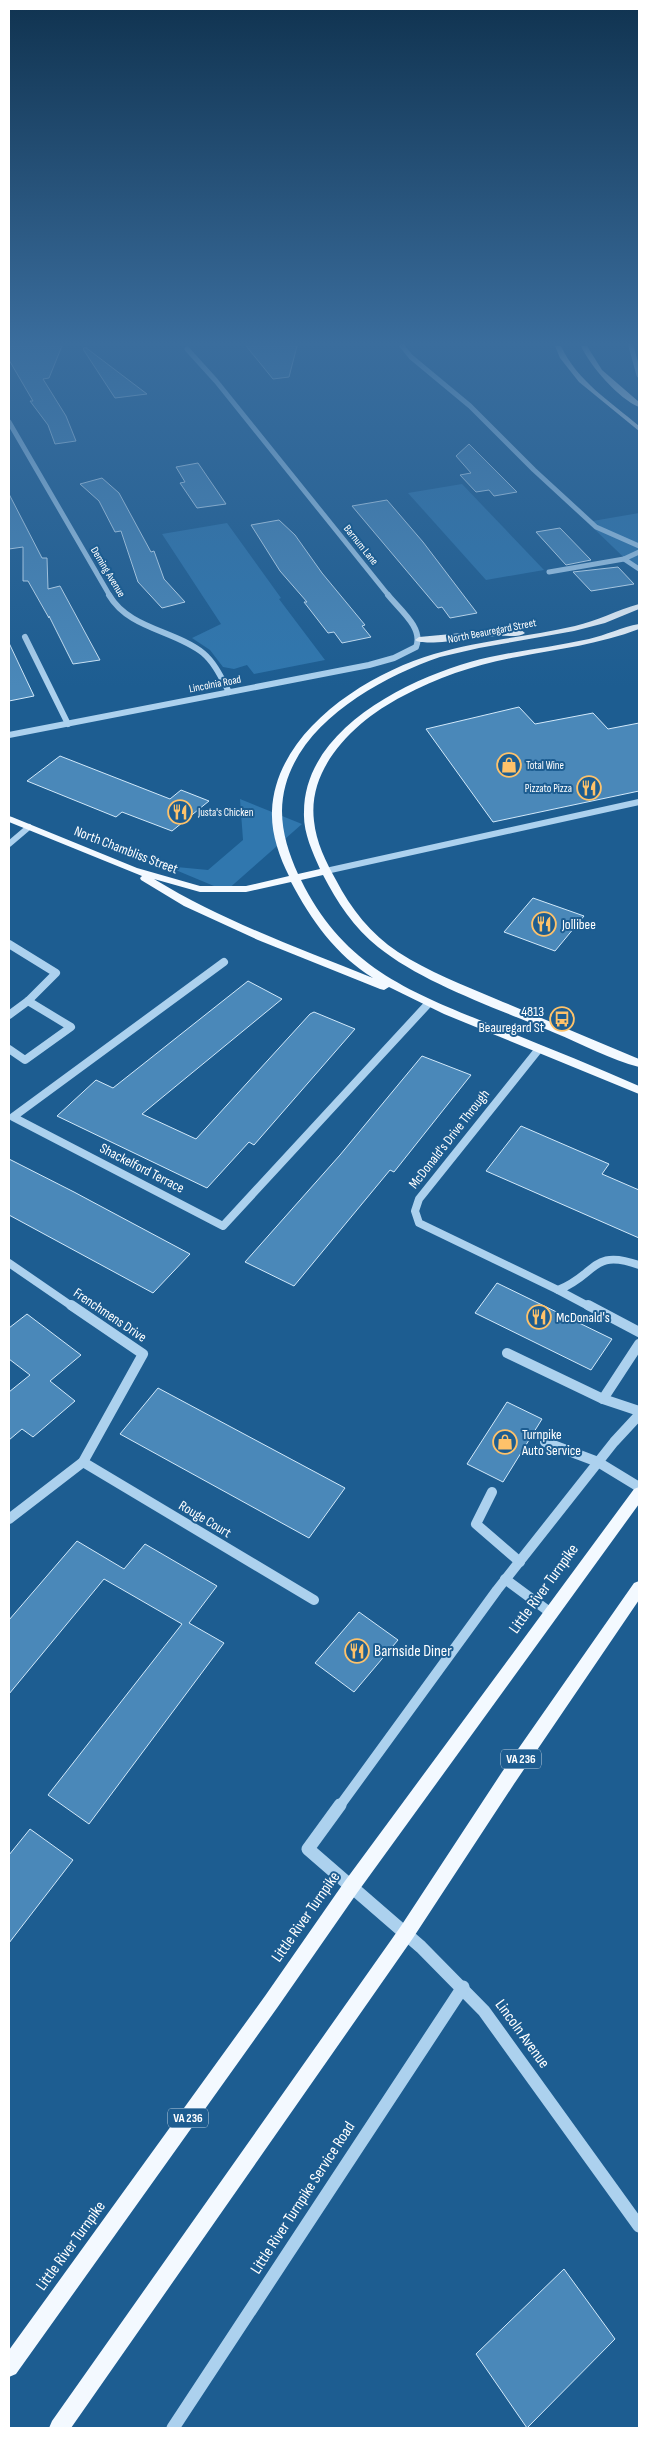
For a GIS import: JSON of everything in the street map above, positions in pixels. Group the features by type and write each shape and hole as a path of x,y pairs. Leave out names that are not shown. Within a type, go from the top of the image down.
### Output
{"main road":[{"name":"North Beauregard Street","path":"639,606 590,625 480,644 398,670 348,699 317,726 290,763 277,809 283,849 294,878 308,904 341,946 372,972 428,1004 639,1090"},
{"path":"639,626 582,644 501,657 456,669 399,694 369,712 336,742 324,759 314,782 309,802 309,825 314,846 326,871 340,897 358,921 380,943 398,956 463,989 639,1062"},
{"path":"419,640 456,639 498,631 538,634"},
{"name":"North Chambliss Street","path":"9,819 133,870 181,885 221,890 267,885 326,871"},
{"path":"133,870 171,896 231,924 428,1004"},
{"name":"Little River Turnpike","path":"9,2367 271,2002 351,1887 639,1493"},
{"name":"VA 236","path":"59,2428 407,1932 508,1778 639,1588"}],"street":[{"name":"Deming Avenue","path":"31,460 112,601 133,621 175,637 204,654 214,665 229,692"},
{"name":"Barnum Lane","path":"279,460 418,632 419,640"},
{"path":"524,460 596,527 639,546"},
{"path":"549,572 624,559 639,552"},
{"path":"624,559 639,569"},
{"path":"25,637 68,724"},
{"name":"Lincolnia Road","path":"9,735 394,658 411,651 419,640"},
{"path":"326,871 639,802"},
{"path":"9,844 29,827"},
{"path":"9,944 56,973 28,1001 9,1015"},
{"name":"Shackelford Terrace","path":"224,962 13,1117 223,1226 428,1004"},
{"path":"9,1049 25,1060 72,1027 28,1001"},
{"name":"McDonald's Drive Through","path":"539,1049 419,1199 414,1209 415,1217 419,1223 558,1290"},
{"path":"558,1290 573,1286 605,1259 622,1257 639,1265"},
{"name":"Frenchmens Drive","path":"9,1263 143,1354 82,1462"},
{"path":"558,1290 639,1332"},
{"path":"603,1399 639,1344"},
{"path":"351,1887 308,1850 506,1579 639,1413 603,1399 507,1353"},
{"path":"545,1442 598,1462 639,1487"},
{"path":"9,1519 82,1462"},
{"name":"Rouge Court","path":"82,1462 314,1600"},
{"path":"492,1492 476,1524 520,1562"},
{"path":"506,1579 551,1613"},
{"name":"Lincoln Avenue","path":"351,1887 407,1932 463,1987 484,2011 639,2226"},
{"name":"Little River Turnpike Service Road","path":"172,2428 463,1987"}],"shaded area":[{"path":"462,484 544,570 486,580 408,493"},
{"path":"639,513 639,572 587,522"},
{"path":"227,523 281,598 279,599 325,660 254,674 247,665 234,669 223,667 210,650 192,638 221,624 162,534"},
{"path":"240,799 302,824 226,891 166,866 208,870 243,840"}],"building":[{"path":"459,460 485,460 517,492 494,496 489,490 476,492 460,475 471,473"},
{"path":"198,463 226,504 197,508 180,483 185,482 176,467"},
{"path":"102,478 119,493 151,552 154,551 164,579 185,602 162,608 138,582 121,531 115,532 99,501 80,484"},
{"path":"9,494 42,558 47,558 48,589 60,586 100,660 73,664 49,616 49,618 28,581 23,581 23,547 9,549"},
{"path":"387,500 423,542 477,613 450,618 442,607 438,608 352,506"},
{"path":"279,520 295,535 322,573 365,625 362,626 371,637 342,643 334,632 328,633 304,602 307,602 280,571 251,525"},
{"path":"560,528 591,560 566,565 536,532"},
{"path":"618,567 634,584 591,591 573,572"},
{"path":"9,643 34,696 9,701"},
{"name":"Total Wine","path":"519,707 535,724 593,713 608,729 639,723 639,791 493,822 426,729"},
{"path":"60,756 170,799 181,790 209,801 172,831 122,812 116,817 27,781"},
{"name":"Jollibee","path":"533,898 584,916 555,951 504,932"},
{"path":"248,981 282,999 142,1114 196,1139 310,1014 314,1012 355,1029 254,1145 249,1142 207,1188 57,1116 96,1080 113,1088"},
{"path":"422,1056 471,1075 394,1172 390,1170 294,1286 245,1262 340,1155"},
{"path":"521,1126 609,1164 602,1174 639,1190 639,1238 486,1171"},
{"path":"9,1159 190,1254 153,1293 9,1215"},
{"path":"497,1283 612,1339 591,1370 475,1313"},
{"path":"27,1314 81,1355 50,1381 75,1401 33,1437 22,1429 9,1440 9,1392 30,1375 9,1359 9,1328"},
{"path":"158,1388 345,1488 309,1538 120,1434"},
{"name":"Turnpike Auto Service","path":"507,1402 542,1419 503,1482 467,1464"},
{"path":"77,1541 124,1569 145,1544 217,1586 189,1623 224,1643 89,1824 48,1795 182,1624 104,1579 9,1694 9,1620"},
{"name":"Barnside Diner","path":"359,1612 398,1640 354,1692 315,1663"},
{"path":"30,1829 73,1860 9,1943 9,1855"},
{"path":"564,2269 615,2339 527,2428 476,2354"}],"place":[{"name":"Total Wine","path":"509,765"},
{"name":"Pizzato Pizza","path":"589,788"},
{"name":"Justa's Chicken","path":"180,812"},
{"name":"Jollibee","path":"544,924"},
{"name":"4813 Beauregard St","path":"562,1019"},
{"name":"McDonald's","path":"539,1317"},
{"name":"Turnpike Auto Service","path":"505,1442"},
{"name":"Barnside Diner","path":"357,1651"}]}
